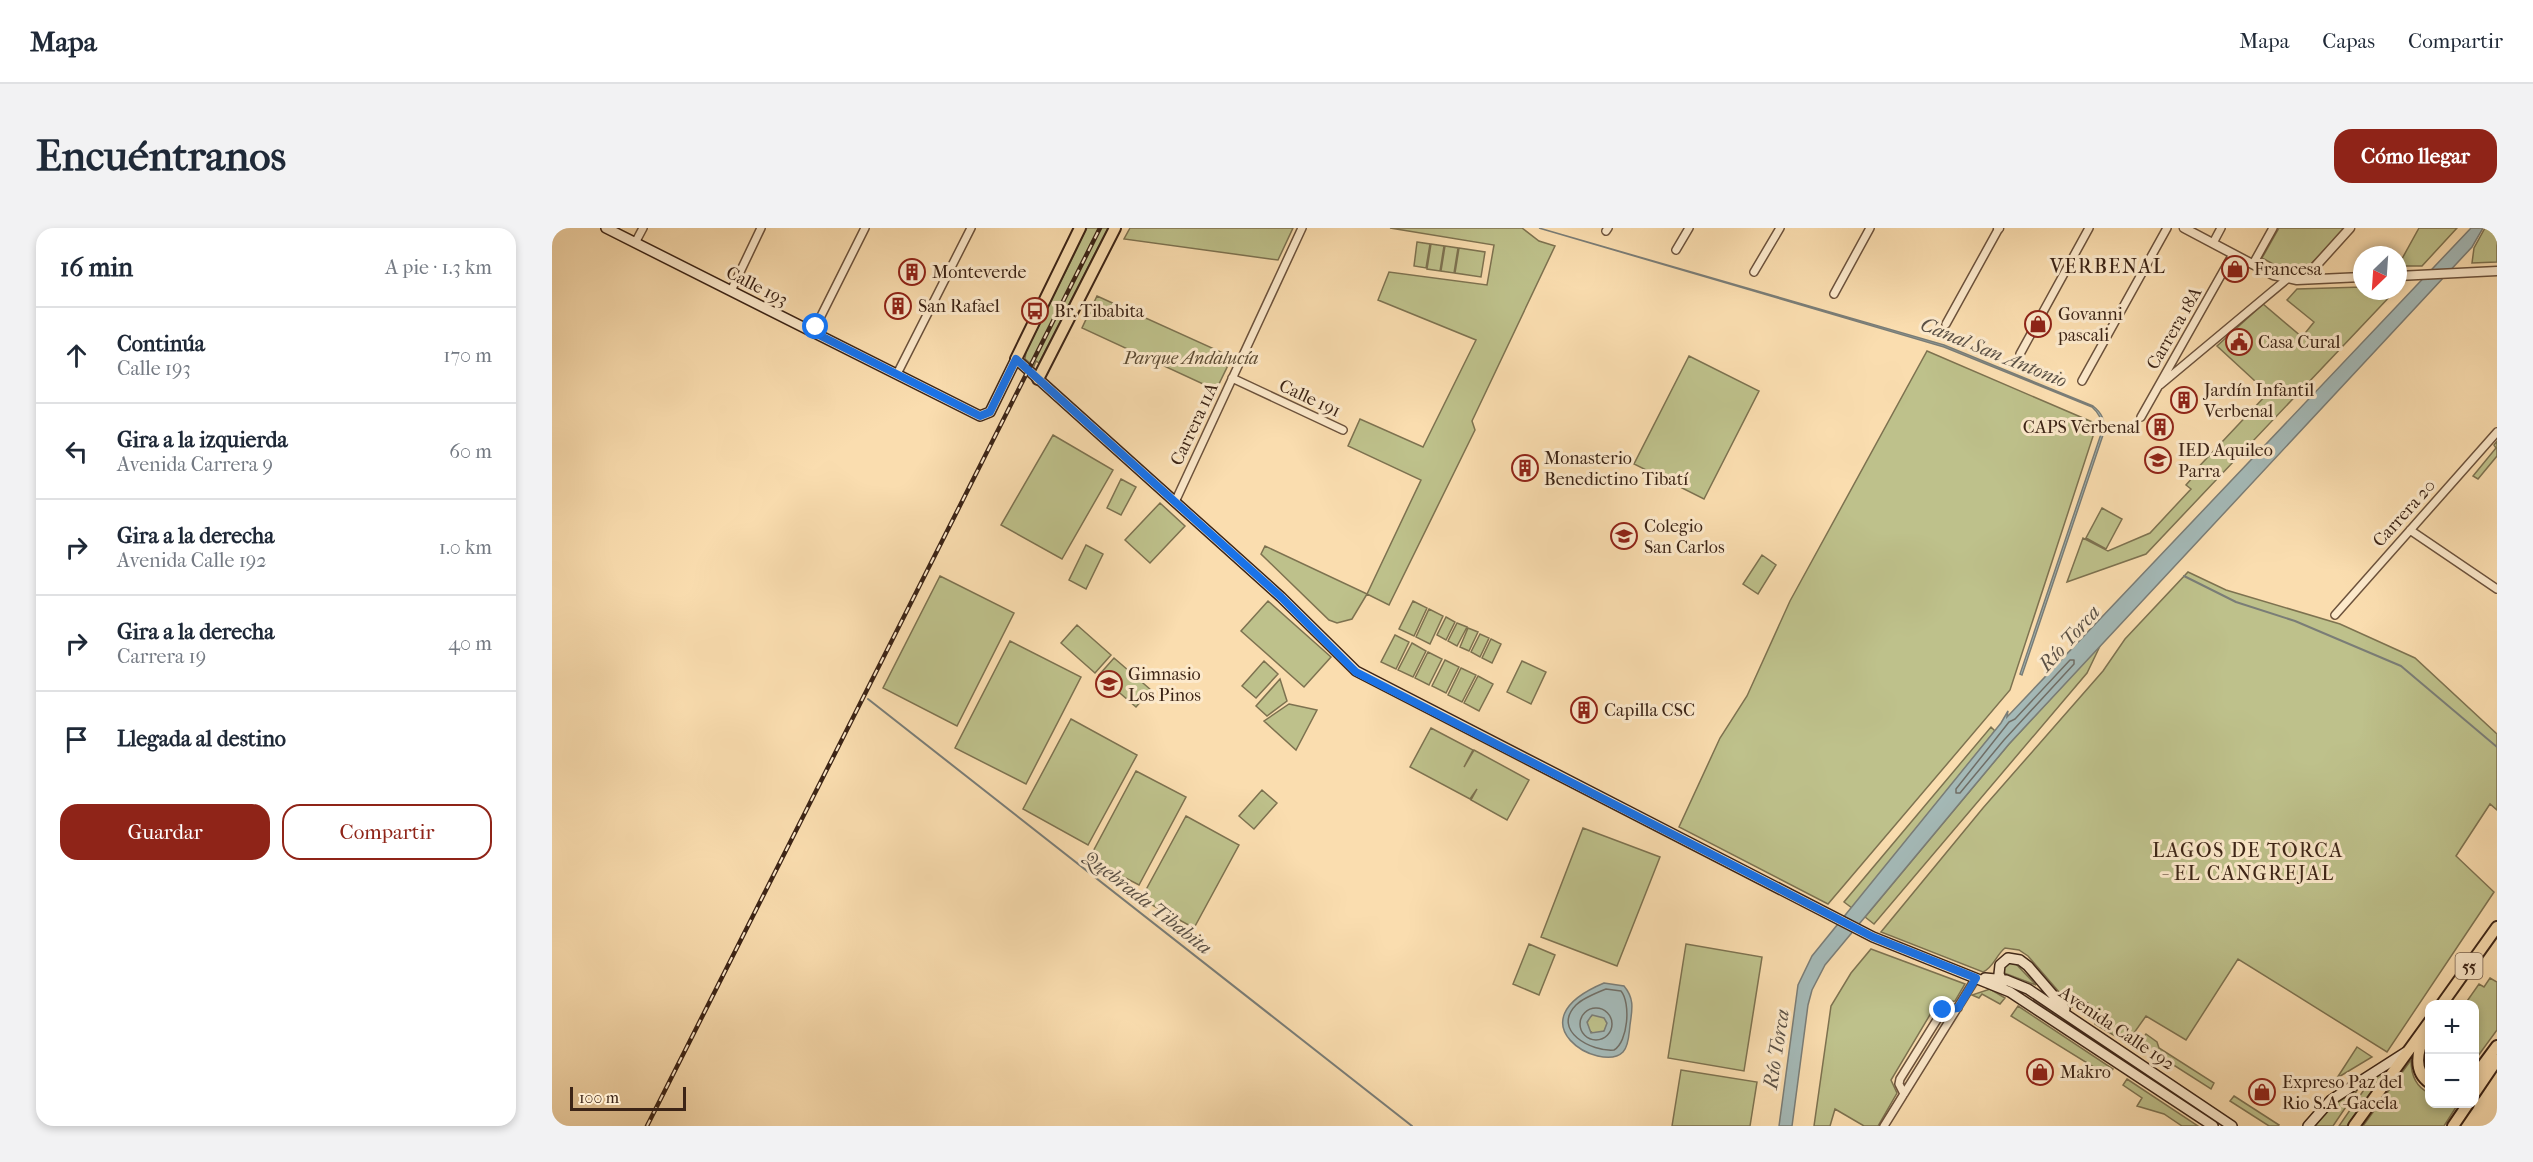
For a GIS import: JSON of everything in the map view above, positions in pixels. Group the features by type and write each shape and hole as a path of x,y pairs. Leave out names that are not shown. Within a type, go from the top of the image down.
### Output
{"main road":[{"name":"Calle 193","path":"606,228 980,416 990,412 1016,359"},
{"path":"1016,359 1080,228"},
{"path":"1038,379 1115,228"},
{"name":"Avenida Calle 192","path":"1016,359 1290,606 1356,672 1860,931 2010,992 2212,1126"},
{"name":"55","path":"2446,1000 2497,927"},
{"path":"2010,992 2000,979 1998,969 2004,960 2014,958 2020,960 2073,1017"},
{"name":"Avenida Calle 192","path":"1976,978 2000,979 2022,985 2127,1053 2232,1126"},
{"path":"2354,1126 2425,1029"},
{"path":"2425,1036 2418,1055 2420,1071 2425,1077"},
{"path":"2479,1071 2497,1046"},
{"path":"2308,1126 2331,1100 2408,1051"},
{"path":"2119,1063 2127,1053"},
{"path":"2479,1088 2497,1060"},
{"path":"2453,1126 2465,1108"}],"street":[{"path":"635,243 643,228"},
{"path":"731,291 761,228"},
{"path":"813,332 865,228"},
{"path":"897,374 971,228"},
{"name":"Carrera 11A","path":"1175,502 1302,228"},
{"path":"1676,250 1689,228"},
{"path":"1754,272 1780,228"},
{"path":"1834,294 1870,228"},
{"path":"1946,324 1999,228"},
{"path":"2020,354 2089,228"},
{"path":"2082,381 2167,228"},
{"path":"2185,228 2287,279 2353,277"},
{"path":"2213,243 2221,228"},
{"path":"2253,264 2273,228"},
{"path":"2304,279 2350,228"},
{"name":"Carrera 18A","path":"2141,417 2233,254"},
{"path":"2320,261 2318,271 2325,278"},
{"path":"2407,276 2497,271"},
{"path":"2156,389 2287,279"},
{"name":"Calle 191","path":"1232,378 1343,430"},
{"name":"Carrera 20","path":"2335,615 2497,432"},
{"path":"2410,530 2497,589"},
{"path":"1884,1126 1976,978"},
{"path":"1904,1094 1899,1082 1905,1069 1943,1010 1958,1008"}],"green space":[{"path":"1087,228 1108,228 1039,363 1036,361 1034,366 1025,359 1026,352"},
{"path":"1130,228 1293,228 1278,260 1124,239"},
{"path":"1390,228 1522,228 1539,241 1555,246 1472,421 1475,430 1389,605 1367,594 1421,480 1348,446 1360,419 1423,447 1476,340 1378,300 1389,272 1487,285 1494,245"},
{"path":"2279,228 2346,228 2305,270 2286,271 2262,258"},
{"path":"2419,228 2457,228 2422,266 2407,266 2407,250"},
{"path":"2485,228 2497,228 2497,262 2472,263 2474,248"},
{"path":"1417,242 1430,244 1426,268 1414,266"},
{"path":"1431,244 1444,246 1440,271 1427,269"},
{"path":"1445,246 1458,248 1454,273 1441,271"},
{"path":"1459,248 1485,252 1481,277 1455,273"},
{"path":"2353,287 2353,300 2386,300 2146,554 2067,582 2083,538 2108,551 2150,533 2191,489 2186,485 2193,477 2191,475 2268,393 2217,346 2263,304 2302,337 2314,322 2287,300 2297,289","holes":["2236,330 2250,342 2241,353 2227,341"]},
{"name":"Parque Andalucía","path":"1097,296 1232,357 1216,390 1082,328"},
{"path":"1927,351 2097,424 2010,690 1828,904 1679,827 1720,738 1747,696 1790,601"},
{"path":"1689,356 1759,391 1704,499 1634,464"},
{"path":"1053,435 1113,470 1062,559 1001,525"},
{"path":"2497,441 2497,456 2478,479 2473,476 2496,448 2494,445"},
{"path":"1121,479 1136,487 1121,515 1107,508"},
{"path":"1160,503 1185,526 1150,563 1125,540"},
{"path":"2102,508 2122,519 2106,549 2086,538"},
{"path":"1086,545 1103,554 1086,589 1069,580"},
{"path":"1265,546 1367,594 1352,619 1337,623 1329,620 1261,554"},
{"path":"1762,555 1776,565 1758,594 1743,584"},
{"path":"2188,572 2226,590 2340,624 2415,658 2497,734 2497,810 2490,804 2456,856 2494,892 2387,1052 2238,959 2186,1040 2146,1016 2129,1040 2125,1042 2095,1024 2091,1005 2079,998 2072,1007 2028,956 2019,950 2005,948 1983,972 1881,932 1983,808 2103,671 2125,639"},
{"path":"940,576 1014,613 957,726 883,688"},
{"path":"1268,601 1331,657 1304,687 1241,631"},
{"path":"1413,601 1427,608 1414,636 1399,629"},
{"path":"1429,609 1443,616 1430,644 1416,637"},
{"path":"1446,617 1455,622 1446,640 1437,635"},
{"path":"1457,623 1467,627 1457,646 1448,641"},
{"path":"1077,625 1111,655 1095,673 1061,643"},
{"path":"1468,628 1478,632 1469,651 1460,647"},
{"path":"1480,634 1489,638 1480,657 1471,652"},
{"path":"1395,635 1409,642 1396,669 1381,662"},
{"path":"1491,639 1501,644 1492,663 1482,658"},
{"path":"1010,641 1081,677 1026,784 955,748"},
{"path":"1412,643 1426,651 1413,677 1398,670"},
{"path":"2101,644 2087,673 1874,924 1865,917 2009,744"},
{"path":"1428,652 1442,659 1429,685 1415,678"},
{"path":"1114,658 1151,690 1136,707 1099,675"},
{"path":"1445,660 1459,667 1446,693 1432,686"},
{"path":"1264,661 1278,674 1256,698 1242,686"},
{"path":"1522,661 1546,672 1531,704 1507,692"},
{"path":"1461,668 1476,675 1462,702 1448,695"},
{"path":"1478,676 1493,684 1479,711 1464,703"},
{"path":"1280,679 1287,701 1267,716 1256,706"},
{"path":"1289,704 1317,710 1296,750 1264,721"},
{"path":"1071,719 1137,755 1088,845 1023,809"},
{"path":"1991,727 1995,731 1852,908 1844,902"},
{"path":"1431,728 1473,750 1464,767 1474,750 1529,780 1507,820 1471,800 1477,789 1470,799 1410,767"},
{"path":"1136,771 1186,797 1139,885 1089,859"},
{"path":"1262,790 1277,803 1254,829 1239,816"},
{"path":"1186,816 1239,845 1194,928 1141,899"},
{"path":"1583,828 1660,857 1617,966 1541,937"},
{"path":"1529,944 1555,955 1539,995 1513,984"},
{"path":"1686,944 1762,957 1744,1071 1668,1058"},
{"path":"1871,949 1965,984 1955,1001 1937,1003 1891,1080 1897,1093 1878,1126 1864,1126 1835,1109 1830,1126 1814,1126 1831,1006 1851,973"},
{"path":"2008,962 2015,963 2036,985 2004,973 2003,967"},
{"path":"2490,978 2497,982 2497,1030 2479,1055 2479,1000 2468,1000 2479,984 2484,987"},
{"path":"1990,989 2005,998 2000,1004 1982,994 1979,998 1972,995"},
{"path":"2018,1006 2113,1069 2106,1080 2095,1073 2097,1069 2011,1016"},
{"path":"1597,1014 1604,1017 1607,1024 1604,1031 1597,1034 1590,1031 1587,1024 1590,1017"},
{"path":"2146,1034 2157,1042 2159,1048 2214,1083 2211,1089 2139,1043"},
{"path":"2357,1047 2372,1057 2337,1078"},
{"path":"2411,1060 2415,1080 2425,1090 2425,1108 2455,1108 2444,1126 2363,1126"},
{"path":"2392,1064 2347,1126 2339,1126 2370,1081"},
{"path":"1681,1070 1757,1082 1750,1126 1672,1126"},
{"path":"2127,1079 2198,1126 2182,1126 2164,1114 2137,1106 2142,1098 2123,1085"},
{"path":"2358,1089 2333,1126 2315,1126 2328,1109"},
{"path":"2234,1096 2279,1125 2269,1126 2230,1101"}],"water":[{"path":"1539,228 1944,345 2093,406 2101,414 2104,432 2022,675 2020,674 2102,431 2100,418 2092,407 1944,347"},
{"path":"2471,228 2483,228 2472,247 2009,744 1825,965 1812,990 1808,1005 1792,1126 1779,1126 1798,985 1812,956 2001,723 2008,711 2007,717 2403,300 2407,300 2407,295"},
{"path":"1604,983 1624,986 1630,995 1632,1009 1628,1039 1623,1052 1612,1057 1598,1056 1583,1050 1570,1040 1563,1028 1565,1013 1577,998","holes":["1592,1015 1604,1018 1607,1023 1604,1031 1591,1033 1587,1022"]}],"waterway":[{"path":"2184,576 2236,602 2295,621 2401,666 2497,747"},
{"name":"Quebrada Tibabita","path":"868,699 1412,1126"}],"railway":[{"path":"647,1126 1100,228"}],"place":[{"name":"Francesa","path":"2235,269"},
{"name":"Monteverde","path":"912,272"},
{"name":"San Rafael","path":"898,306"},
{"name":"Br. Tibabita","path":"1035,311"},
{"name":"Govanni pascali","path":"2038,324"},
{"name":"Casa Cural","path":"2239,342"},
{"name":"Jardín Infantil Verbenal","path":"2184,400"},
{"name":"CAPS Verbenal","path":"2160,427"},
{"name":"IED Aquileo Parra","path":"2158,460"},
{"name":"Monasterio Benedictino Tibatí","path":"1525,468"},
{"name":"Colegio San Carlos","path":"1624,536"},
{"name":"Gimnasio Los Pinos","path":"1109,684"},
{"name":"Capilla CSC","path":"1584,710"},
{"name":"Makro","path":"2040,1072"},
{"name":"Expreso Paz del Rio S.A -Gacela","path":"2262,1092"}],"district":[{"name":"VERBENAL","path":"2108,266"},
{"name":"LAGOS DE TORCA - EL CANGREJAL","path":"2248,862"}],"route":[{"path":"816,327 813,332 980,416 990,412 1016,359 1281,597 1356,672 1873,937 1976,978 1958,1008 1950,1007 1943,1010"}],"water label":[{"name":"Canal San Antonio","path":"1994,352"},
{"name":"Río Torca","path":"2069,638"},
{"name":"Río Torca","path":"1776,1049"}]}
